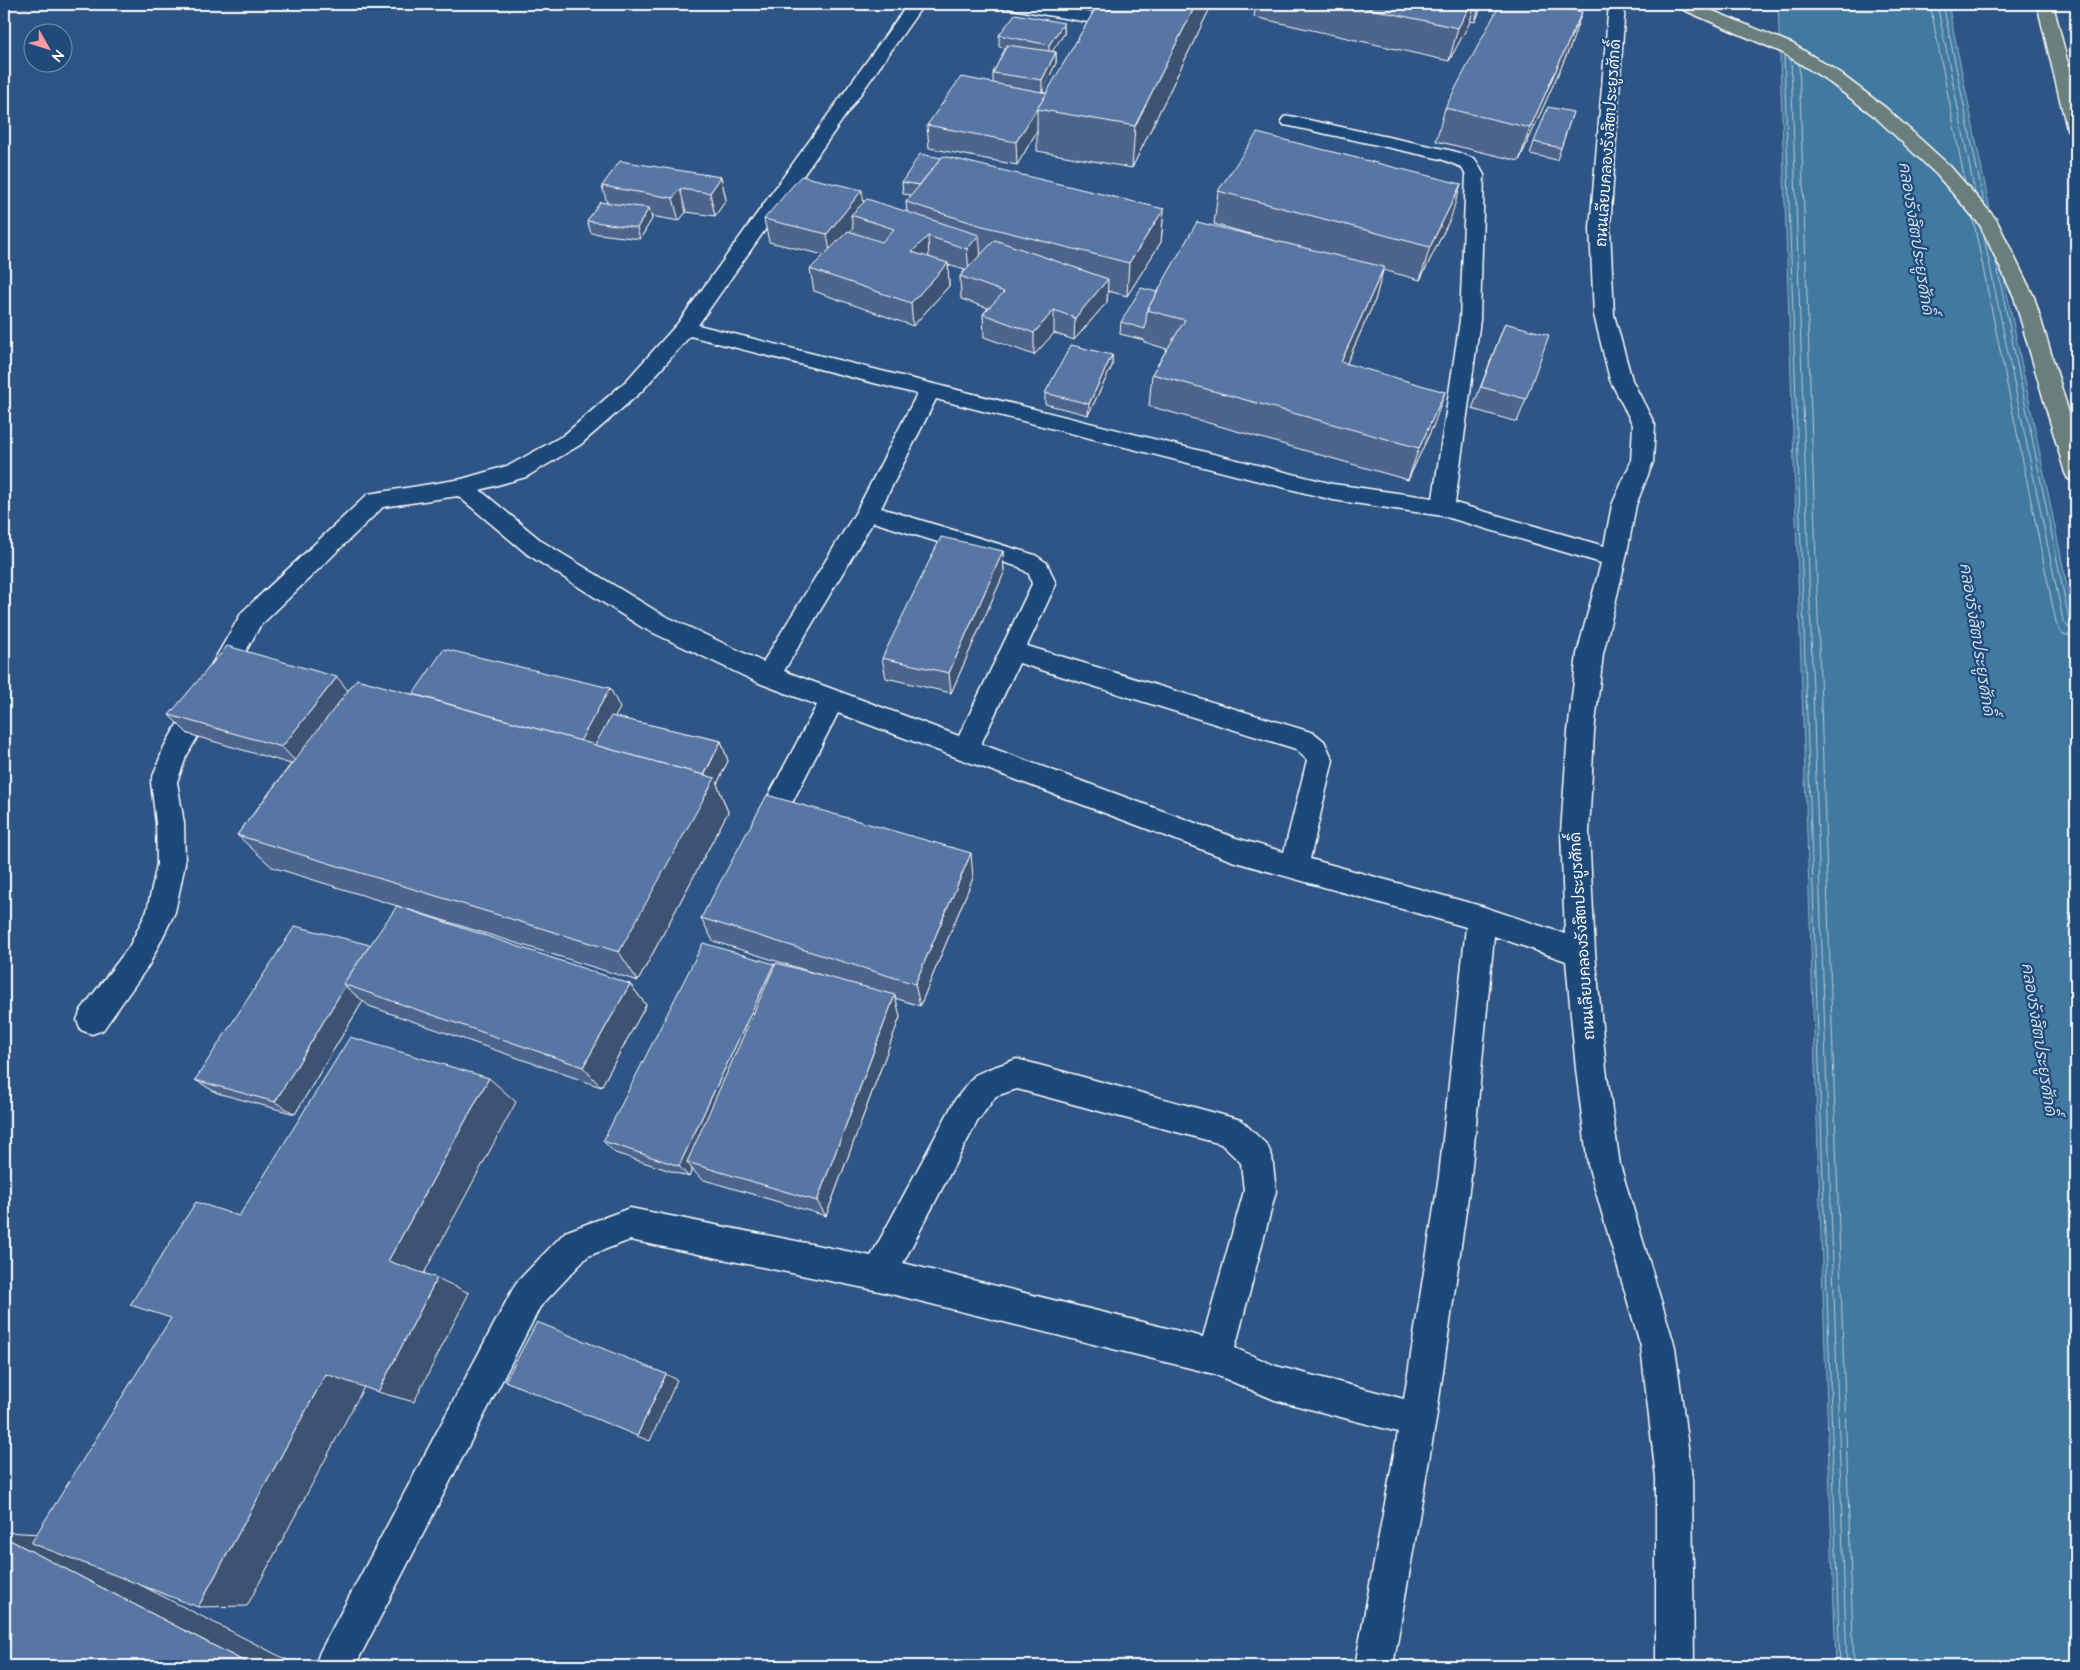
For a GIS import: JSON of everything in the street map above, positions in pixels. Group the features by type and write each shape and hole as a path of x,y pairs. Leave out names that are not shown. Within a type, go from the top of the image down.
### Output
{"main road":[{"path":"1682,4 1787,48 1831,76 1880,112 1943,170 1989,223 2024,297 2076,473"},
{"path":"2045,4 2076,129"}],"street":[{"path":"92,1020 139,956 161,912 170,864 170,823 164,782 172,755 251,619 376,500 462,487 518,471 572,440 634,386 685,328 916,4"},
{"path":"1012,4 1099,19"},
{"name":"ถนนเลียบคลองรังสิตประยูรศักดิ์","path":"1617,4 1600,228 1604,315 1621,380 1644,425 1642,462 1624,505 1614,558 1590,654 1581,732 1575,832 1580,952 1591,1069 1604,1165 1658,1348 1674,1478 1676,1666"},
{"path":"1290,121 1446,155 1468,163 1476,175 1470,320 1443,508"},
{"path":"685,328 1333,492 1443,508 1614,558"},
{"path":"768,676 867,512 930,389"},
{"path":"462,487 535,548 652,621 768,676 1235,850 1481,919 1580,952"},
{"path":"867,512 1027,561 1039,569 1044,584 966,749"},
{"path":"1013,651 1305,741 1315,749 1320,760 1294,868"},
{"path":"751,853 832,700"},
{"path":"1374,1666 1418,1420 1455,1176 1481,919"},
{"path":"879,1274 966,1111 986,1085 1017,1074 1230,1131 1256,1156 1260,1192 1216,1357"},
{"path":"334,1666 528,1295 577,1244 630,1224 879,1274 1216,1357 1275,1383 1418,1420"}],"water":[{"name":"คลองรังสิตประยูรศักดิ์","path":"1778,4 1948,4 2076,630 2076,1666 1836,1666"}],"building":[{"path":"1098,4 1196,4 1135,126 1037,109"},
{"path":"1348,4 1471,4 1458,28"},
{"path":"1475,4 1481,4 1478,11 1473,10"},
{"path":"1500,4 1543,4 1582,12 1530,128 1445,108"},
{"path":"1015,14 1064,23 1049,45 999,35"},
{"path":"1007,45 1056,52 1042,80 993,73"},
{"path":"961,77 1047,93 1016,142 927,125"},
{"path":"1548,107 1573,112 1561,148 1534,142"},
{"path":"1257,133 1461,184 1430,247 1218,191"},
{"path":"920,154 942,158 919,185 902,182"},
{"path":"943,156 1164,209 1129,263 979,225 906,202"},
{"path":"620,161 721,177 710,193 680,189 673,198 602,186"},
{"path":"801,176 862,190 827,234 764,219"},
{"path":"867,199 979,235 967,249 928,236 912,252 948,263 911,303 810,269 848,231 882,242 894,229 851,215"},
{"path":"600,202 649,208 637,228 587,221"},
{"path":"1197,222 1384,267 1341,362 1445,392 1419,448 1152,374 1185,320 1147,310"},
{"path":"995,240 1108,279 1075,318 1054,310 1034,333 983,314 1004,292 960,276"},
{"path":"1141,288 1157,292 1147,310 1145,329 1121,322"},
{"path":"1505,323 1549,335 1526,399 1481,387"},
{"path":"1071,345 1112,355 1089,404 1045,393"},
{"path":"941,537 1003,551 949,673 882,658"},
{"path":"227,646 337,677 282,747 169,715"},
{"path":"444,649 610,688 580,741 413,694"},
{"path":"357,679 715,778 619,952 237,835"},
{"path":"611,716 721,741 704,775 595,745"},
{"path":"767,795 971,853 915,984 701,918"},
{"path":"397,906 630,984 583,1067 343,984"},
{"path":"295,926 370,945 343,984 345,986 275,1102 195,1080"},
{"path":"703,943 774,964 679,1166 603,1141"},
{"path":"776,963 895,995 817,1201 687,1162"},
{"path":"350,1037 489,1078 388,1261 437,1278 378,1392 326,1374 198,1607 31,1543 171,1318 130,1305 196,1202 239,1216"},
{"path":"537,1322 666,1374 637,1436 505,1381"},
{"path":"4,1537 253,1666 4,1666"}]}
